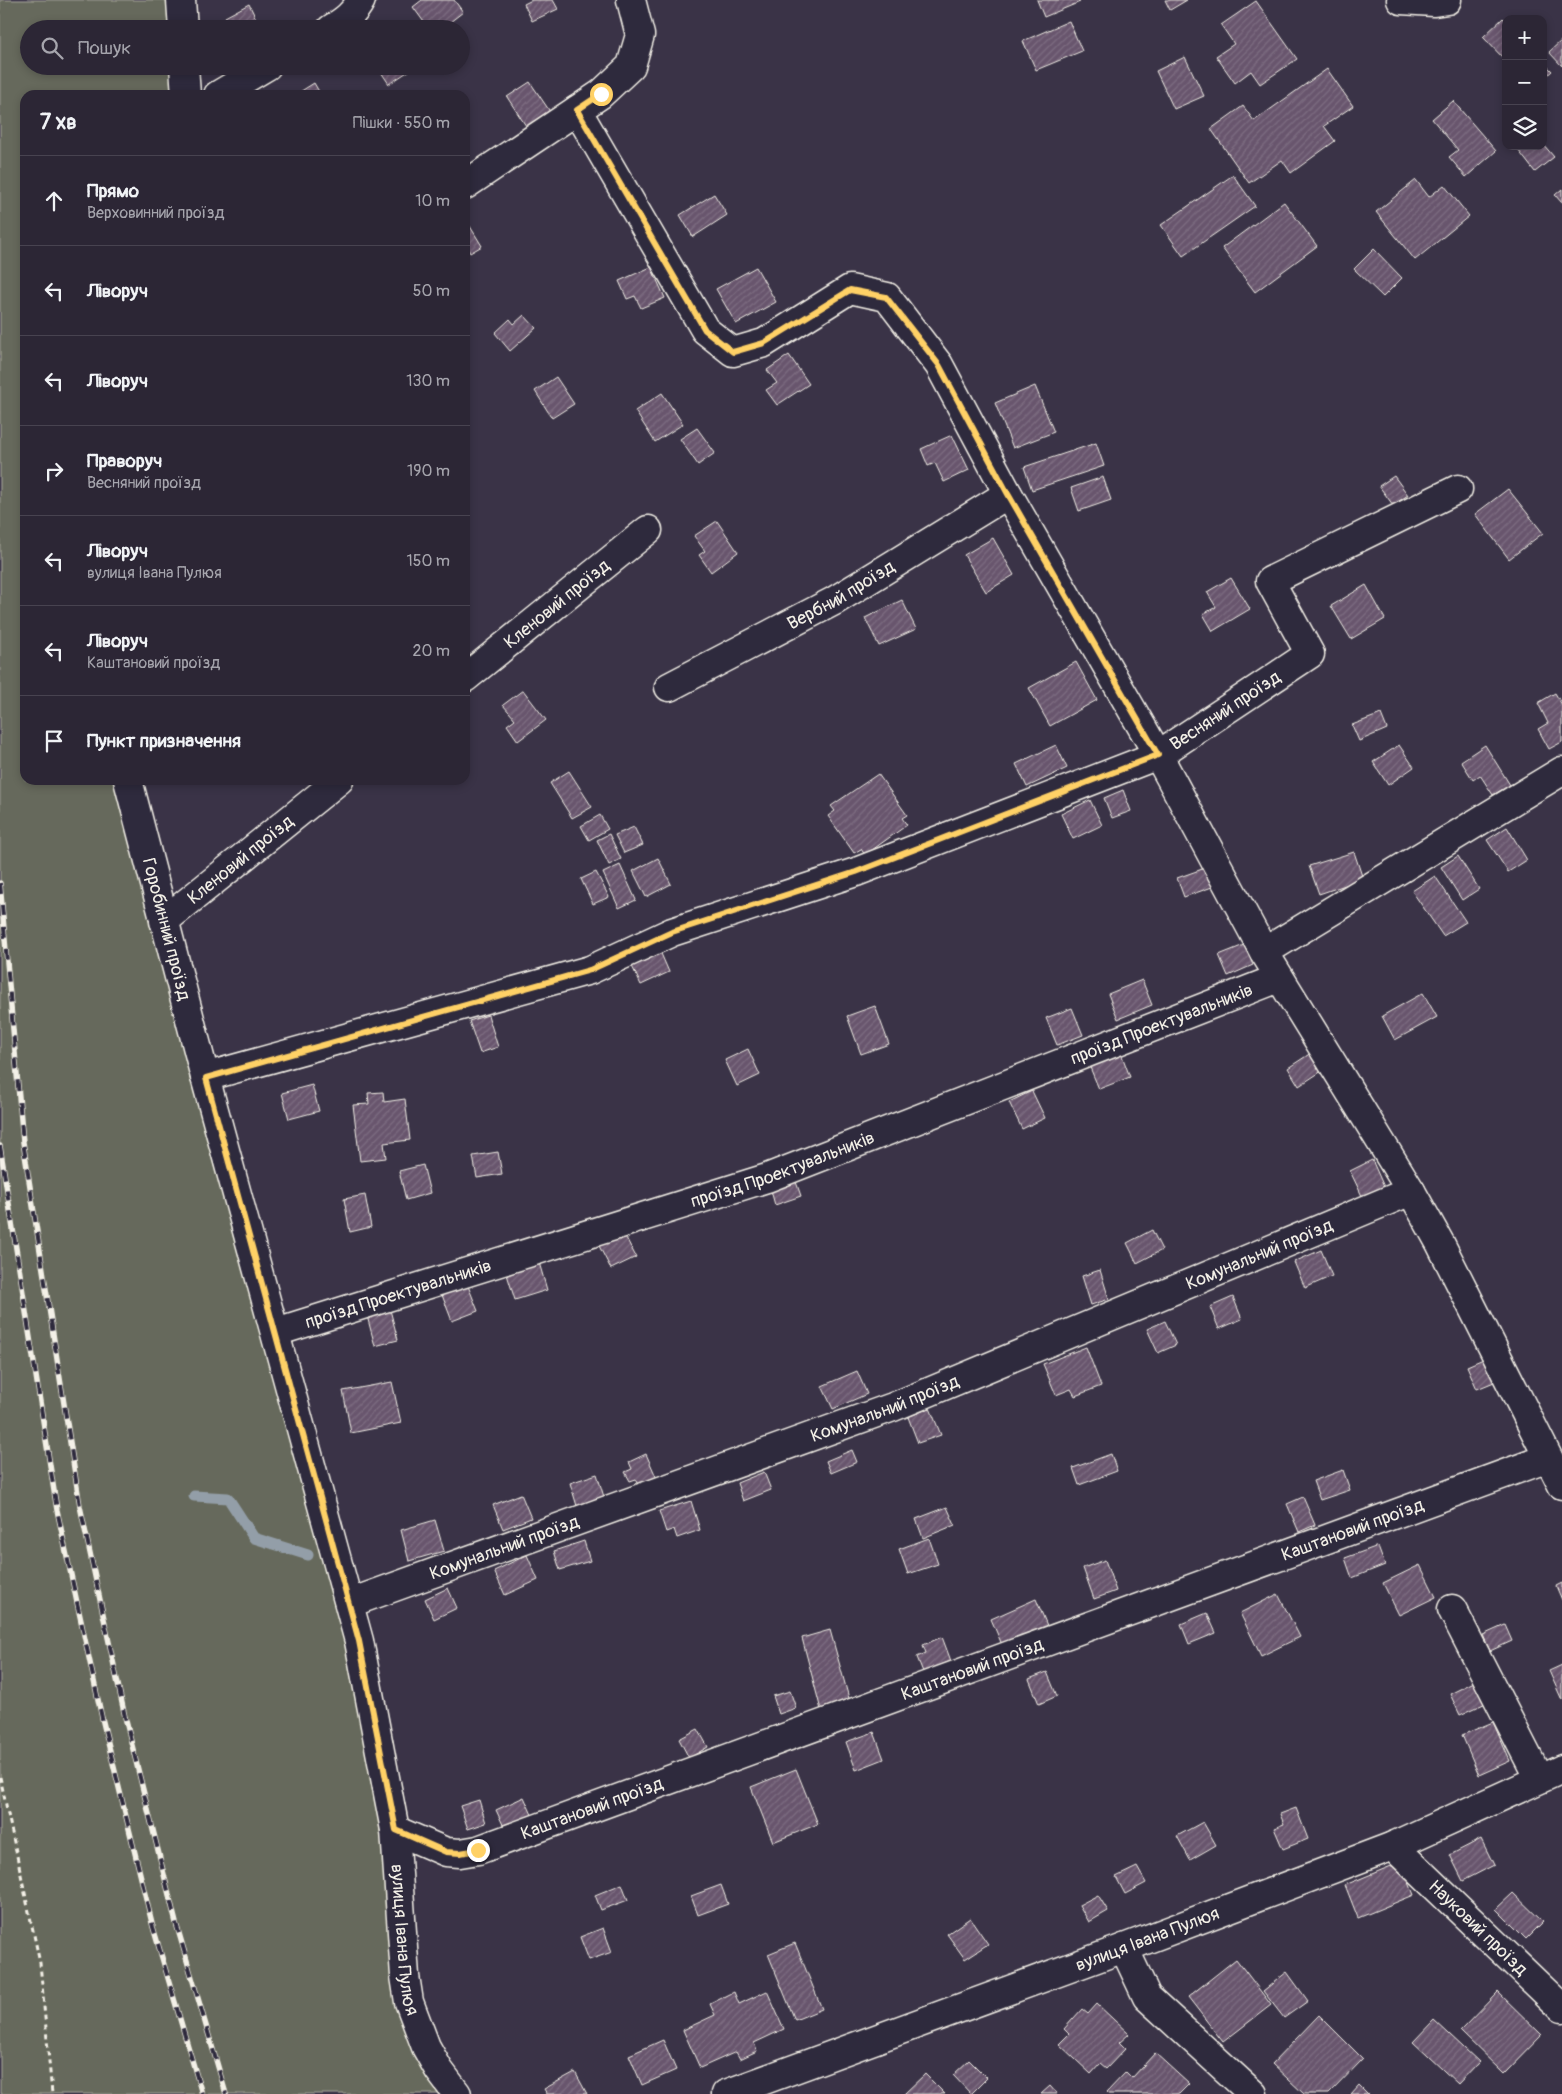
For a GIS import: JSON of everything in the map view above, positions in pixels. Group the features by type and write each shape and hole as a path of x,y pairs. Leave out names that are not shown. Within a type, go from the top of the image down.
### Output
{"street":[{"path":"181,0 182,20"},
{"path":"346,20 357,8 361,0"},
{"path":"470,181 601,94 631,66 640,35 631,0"},
{"path":"1401,0 1434,2 1447,0"},
{"path":"185,75 186,90"},
{"path":"226,90 252,75"},
{"path":"577,110 705,330 733,352 764,343 850,290 886,297 939,365 1008,494 1158,755 1264,952 1411,1191 1440,1244 1562,1485"},
{"name":"Весняний проїзд","path":"206,1078 590,970 672,932 856,872 1158,755 1310,654 1270,581 1458,489"},
{"name":"Вербний проїзд","path":"669,687 834,601 1008,494"},
{"name":"Кленовий проїзд","path":"470,674 648,530"},
{"path":"1264,952 1562,771"},
{"name":"Горобинний проїзд","path":"129,785 206,1078"},
{"name":"Кленовий проїзд","path":"164,921 332,785"},
{"name":"проїзд Проектувальників","path":"276,1332 767,1178 1279,978"},
{"name":"вулиця Івана Пулюя","path":"206,1078 350,1603 368,1680 396,1830 405,1976 409,2002 426,2047 439,2070 457,2094"},
{"name":"Комунальний проїзд","path":"350,1603 894,1407 1411,1191"},
{"name":"Каштановий проїзд","path":"396,1830 446,1852 460,1853 478,1850 1548,1458"},
{"path":"1452,1609 1550,1774"},
{"name":"вулиця Івана Пулюя","path":"726,2094 779,2084 1124,1948 1393,1846 1550,1774"},
{"name":"Науковий проїзд","path":"1393,1846 1562,2008"},
{"path":"1124,1948 1147,1997 1253,2094"}],"path":[{"path":"0,1777 40,1963 52,2094"}],"green space":[{"path":"0,0 181,0 182,20 20,20 20,75 185,75 186,90 20,90 20,785 129,785 350,1603 405,1976 457,2094 0,2094"}],"building":[{"path":"422,0 454,0 463,12 453,20 422,20 413,7"},
{"path":"532,0 553,0 558,9 532,21 524,4"},
{"path":"1037,0 1079,0 1080,2 1044,17"},
{"path":"1165,0 1187,0 1170,10"},
{"path":"1256,1 1297,59 1260,84 1251,71 1235,83 1216,56 1234,44 1221,25"},
{"path":"249,4 257,20 226,20 225,17"},
{"path":"1502,19 1502,57 1483,37"},
{"path":"1069,21 1082,51 1036,70 1023,41"},
{"path":"1562,40 1562,66 1549,52"},
{"path":"1185,57 1204,96 1174,109 1156,71"},
{"path":"1547,66 1552,71 1547,75"},
{"path":"1327,69 1353,106 1324,126 1335,141 1291,173 1282,160 1249,183 1211,129 1243,106 1254,121"},
{"path":"383,75 403,75 389,84"},
{"path":"530,82 551,113 528,129 507,97"},
{"path":"314,83 318,90 303,90"},
{"path":"1453,101 1496,151 1466,177 1449,157 1458,150 1432,119"},
{"path":"1547,149 1554,157 1535,172 1518,150"},
{"path":"1233,175 1255,206 1183,256 1161,225"},
{"path":"1416,180 1429,197 1444,185 1469,216 1415,260 1376,212"},
{"path":"1562,189 1562,203 1555,195"},
{"path":"714,194 727,215 693,237 680,215"},
{"path":"1284,202 1317,246 1255,292 1222,248"},
{"path":"470,226 482,246 470,253"},
{"path":"1374,249 1402,278 1383,297 1354,269"},
{"path":"651,267 665,298 641,308 635,296 627,299 619,281"},
{"path":"756,267 776,302 736,324 716,289"},
{"path":"524,315 536,328 510,351 495,333 510,319 514,324"},
{"path":"789,355 809,384 777,405 766,390 777,383 767,370"},
{"path":"556,377 574,404 552,418 535,391"},
{"path":"1035,386 1054,432 1013,448 995,403"},
{"path":"662,393 683,424 655,442 635,411"},
{"path":"697,428 715,453 698,465 680,439"},
{"path":"952,435 969,470 944,482 935,463 928,466 921,449"},
{"path":"1096,443 1104,466 1032,490 1024,467"},
{"path":"1394,476 1408,495 1393,505 1379,486"},
{"path":"1103,477 1111,500 1079,511 1071,488"},
{"path":"1508,489 1543,533 1509,559 1475,514"},
{"path":"717,521 738,552 711,572 699,555 705,551 694,536"},
{"path":"993,538 1014,575 986,592 964,555"},
{"path":"1231,578 1250,609 1213,631 1203,614 1216,607 1207,592"},
{"path":"1366,585 1385,619 1351,639 1331,606"},
{"path":"902,600 916,629 879,646 865,618"},
{"path":"1076,662 1097,700 1050,726 1029,688"},
{"path":"523,690 546,720 518,741 507,725 515,719 503,705"},
{"path":"1555,693 1562,705 1562,742 1549,749 1538,729 1548,723 1538,703"},
{"path":"1381,714 1387,729 1359,741 1352,725"},
{"path":"1056,745 1067,768 1027,787 1016,764"},
{"path":"1399,745 1414,767 1388,785 1373,762"},
{"path":"1485,745 1510,785 1493,795 1480,775 1473,780 1461,761"},
{"path":"569,771 592,807 572,818 550,783"},
{"path":"878,774 907,815 902,818 907,825 865,855 861,849 854,853 828,816 835,811 831,806"},
{"path":"1123,790 1131,811 1112,818 1104,798"},
{"path":"1090,800 1102,825 1073,839 1061,814"},
{"path":"600,815 608,829 589,840 581,826"},
{"path":"634,827 643,845 624,853 615,835"},
{"path":"1507,827 1527,860 1508,872 1487,840"},
{"path":"609,834 621,859 609,865 597,840"},
{"path":"1354,852 1363,879 1319,894 1309,866"},
{"path":"1458,856 1479,889 1462,900 1441,867"},
{"path":"658,858 671,884 646,897 633,871"},
{"path":"620,865 636,900 619,908 603,873"},
{"path":"1208,867 1215,886 1184,897 1177,878"},
{"path":"596,872 609,897 593,904 581,879"},
{"path":"1435,876 1466,922 1443,936 1412,891"},
{"path":"1244,945 1253,965 1228,976 1219,955"},
{"path":"659,949 669,972 641,985 630,962"},
{"path":"1142,980 1152,1005 1118,1019 1108,994"},
{"path":"1423,993 1437,1017 1395,1040 1382,1016"},
{"path":"875,1006 889,1044 861,1054 847,1016"},
{"path":"1072,1008 1083,1035 1057,1045 1046,1018"},
{"path":"488,1015 498,1047 480,1053 469,1021"},
{"path":"748,1049 760,1075 737,1086 725,1060"},
{"path":"1314,1051 1325,1069 1299,1086 1288,1068"},
{"path":"1121,1053 1130,1077 1099,1089 1089,1065"},
{"path":"312,1085 319,1111 289,1119 282,1093"},
{"path":"1032,1091 1045,1118 1022,1129 1009,1102"},
{"path":"383,1092 384,1102 405,1099 410,1140 384,1143 386,1158 360,1161 353,1105 369,1104 368,1093"},
{"path":"498,1152 502,1174 477,1178 473,1156"},
{"path":"1372,1160 1384,1187 1362,1196 1350,1171"},
{"path":"423,1165 430,1193 406,1200 399,1171"},
{"path":"795,1179 801,1196 775,1205 770,1187"},
{"path":"365,1195 371,1227 350,1232 344,1199"},
{"path":"1152,1230 1162,1250 1137,1263 1127,1243"},
{"path":"623,1232 636,1257 611,1269 598,1244"},
{"path":"1321,1250 1332,1276 1305,1288 1294,1262"},
{"path":"538,1259 547,1290 515,1300 505,1268"},
{"path":"1100,1270 1109,1299 1091,1305 1082,1276"},
{"path":"468,1286 478,1311 452,1321 442,1295"},
{"path":"1233,1297 1242,1319 1219,1329 1210,1307"},
{"path":"389,1306 398,1340 375,1346 366,1312"},
{"path":"1165,1321 1176,1345 1158,1353 1147,1329"},
{"path":"1086,1347 1101,1386 1075,1396 1071,1389 1056,1395 1043,1364"},
{"path":"1488,1357 1499,1380 1477,1389 1467,1366"},
{"path":"857,1371 867,1394 833,1409 822,1386"},
{"path":"392,1382 401,1423 351,1433 343,1391"},
{"path":"930,1408 941,1435 918,1443 908,1417"},
{"path":"852,1450 857,1462 831,1473 826,1461"},
{"path":"646,1454 658,1481 641,1489 636,1479 630,1481 625,1472 632,1469 629,1462"},
{"path":"1111,1454 1117,1471 1079,1485 1073,1468"},
{"path":"1343,1470 1350,1490 1320,1500 1313,1481"},
{"path":"764,1472 771,1490 743,1501 737,1483"},
{"path":"597,1474 604,1497 577,1506 570,1483"},
{"path":"521,1494 531,1518 503,1529 493,1505"},
{"path":"1303,1497 1315,1525 1299,1532 1287,1504"},
{"path":"691,1501 700,1530 677,1538 674,1529 666,1532 659,1511"},
{"path":"947,1507 955,1525 923,1538 916,1519"},
{"path":"435,1520 444,1551 409,1561 401,1530"},
{"path":"929,1538 938,1564 908,1574 899,1549"},
{"path":"584,1541 590,1561 560,1570 554,1551"},
{"path":"1378,1546 1385,1565 1352,1578 1345,1558"},
{"path":"527,1555 538,1580 505,1595 494,1571"},
{"path":"1105,1560 1116,1591 1094,1599 1083,1568"},
{"path":"1420,1565 1436,1597 1399,1615 1383,1583"},
{"path":"1562,1583 1562,1600 1556,1586"},
{"path":"448,1588 457,1608 434,1619 425,1599"},
{"path":"1278,1594 1300,1637 1261,1656 1240,1613"},
{"path":"1036,1599 1048,1628 1003,1647 991,1619"},
{"path":"1207,1613 1216,1633 1189,1644 1181,1624"},
{"path":"1505,1625 1512,1641 1490,1651 1483,1635"},
{"path":"830,1630 850,1702 821,1710 802,1638"},
{"path":"942,1637 951,1661 923,1672 917,1657 926,1653 923,1645"},
{"path":"1562,1665 1562,1700 1549,1671"},
{"path":"1047,1672 1057,1696 1039,1704 1029,1679"},
{"path":"1478,1680 1488,1702 1460,1715 1450,1694"},
{"path":"790,1691 796,1708 779,1714 773,1696"},
{"path":"1493,1722 1510,1761 1479,1775 1462,1735"},
{"path":"698,1729 708,1747 689,1758 679,1739"},
{"path":"874,1732 884,1759 856,1770 846,1742"},
{"path":"796,1769 818,1824 773,1842 751,1787"},
{"path":"524,1797 533,1817 505,1829 496,1810"},
{"path":"479,1800 486,1823 468,1829 460,1806"},
{"path":"1296,1808 1308,1839 1283,1849 1274,1828 1284,1824 1280,1814"},
{"path":"1203,1822 1216,1845 1190,1860 1177,1836"},
{"path":"1481,1839 1494,1865 1463,1881 1450,1855"},
{"path":"1401,1862 1414,1895 1358,1918 1345,1885"},
{"path":"1137,1867 1146,1883 1125,1894 1116,1877"},
{"path":"622,1884 628,1900 601,1910 595,1895"},
{"path":"721,1885 728,1904 698,1915 691,1896"},
{"path":"1513,1893 1543,1922 1526,1939 1496,1909"},
{"path":"1098,1895 1108,1911 1089,1922 1079,1905"},
{"path":"970,1918 988,1944 965,1959 947,1934"},
{"path":"603,1928 612,1952 589,1960 580,1937"},
{"path":"795,1943 822,2009 795,2020 768,1954"},
{"path":"1236,1959 1271,2005 1223,2042 1188,1997"},
{"path":"1287,1972 1308,2001 1284,2018 1263,1991"},
{"path":"767,1991 784,2029 754,2043 757,2051 740,2059 736,2052 700,2068 683,2030 715,2015 710,2004 734,1992 739,2004"},
{"path":"1498,1992 1542,2035 1504,2074 1460,2031"},
{"path":"1097,2004 1129,2034 1119,2043 1125,2049 1106,2069 1100,2064 1091,2074 1059,2044 1069,2034 1064,2029 1082,2009 1088,2014"},
{"path":"1319,2015 1363,2059 1329,2094 1304,2094 1272,2064"},
{"path":"1434,2020 1479,2062 1458,2084 1413,2042"},
{"path":"663,2040 676,2070 642,2085 629,2055"},
{"path":"1155,2053 1189,2084 1179,2094 1109,2094 1107,2092 1126,2072 1132,2078"},
{"path":"969,2060 987,2078 971,2094 953,2075"},
{"path":"575,2072 587,2094 547,2094 544,2089"},
{"path":"925,2074 945,2094 904,2094"},
{"path":"1359,2085 1368,2094 1351,2094"},
{"path":"1050,2086 1057,2094 1041,2094"}],"waterway":[{"path":"194,1496 228,1498 254,1538 308,1555"}],"railway":[{"path":"0,883 23,1142 80,1506 125,1717 176,1923 226,2094"},
{"path":"0,1146 57,1510 102,1718 153,1927 202,2094"}],"route":[{"path":"478,1850 460,1853 446,1852 396,1830 368,1680 350,1603 206,1078 590,970 672,932 856,872 1158,755 1008,494 939,365 886,297 850,290 764,343 733,352 705,330 577,110 601,94"}]}
